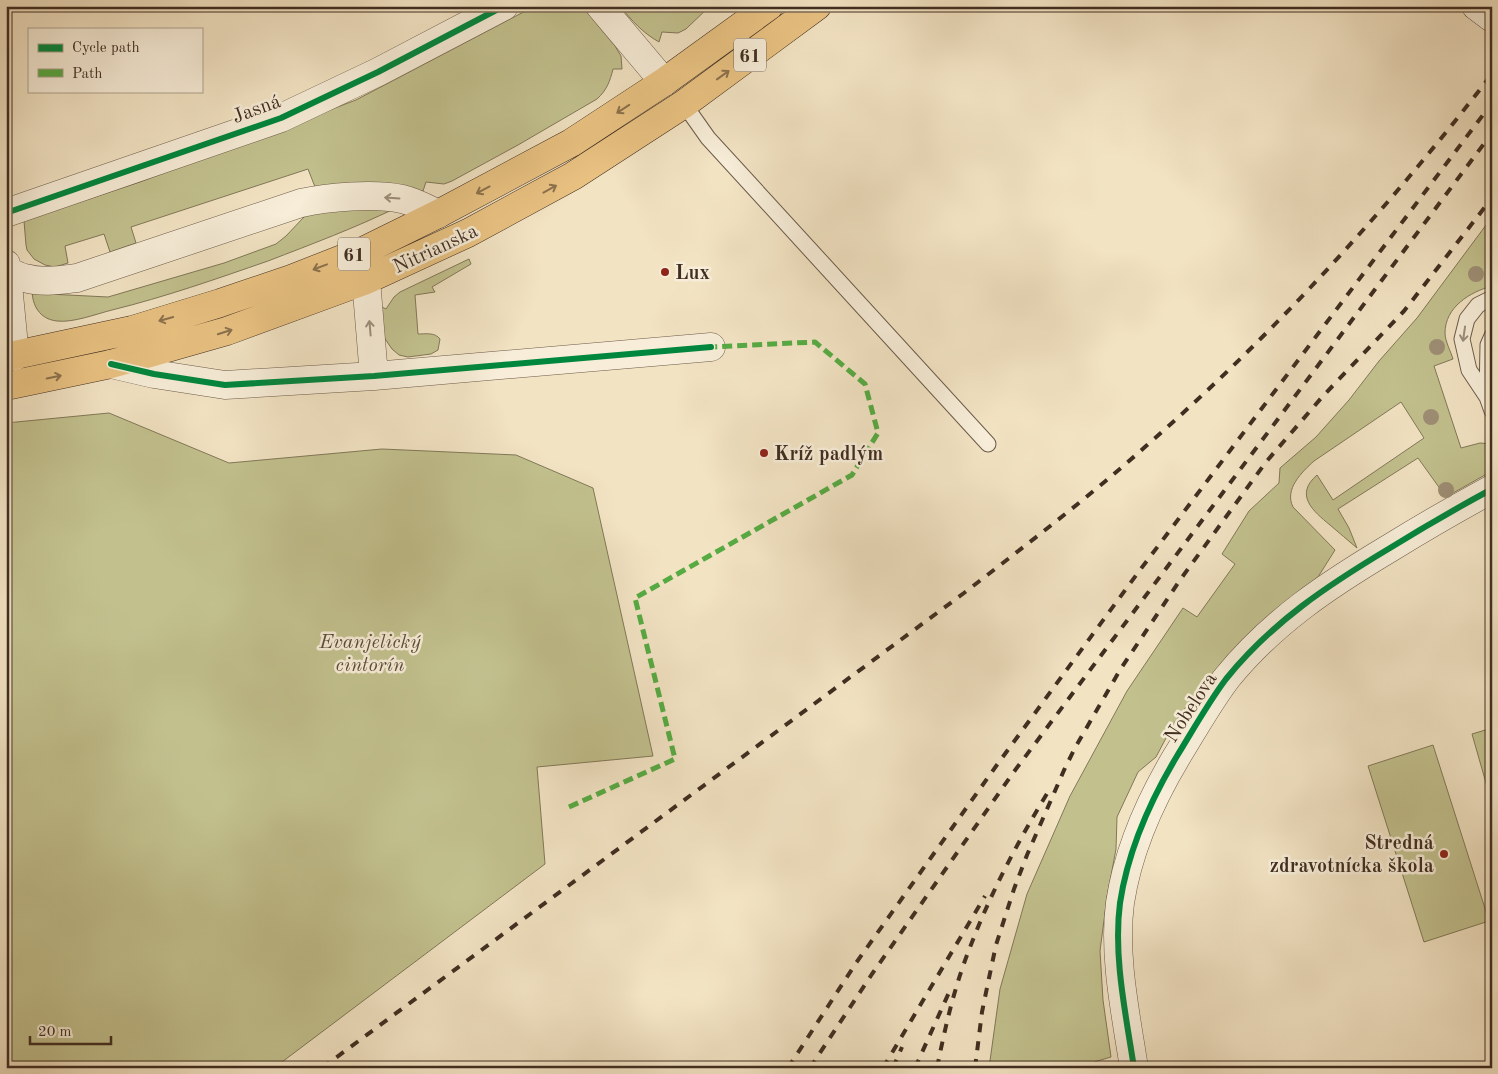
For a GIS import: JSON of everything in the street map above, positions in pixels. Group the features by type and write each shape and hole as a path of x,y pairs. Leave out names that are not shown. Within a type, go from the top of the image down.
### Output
{"main road":[{"name":"Nitrianska","path":"10,356 132,330 290,279 365,250 438,214 571,142 664,82 769,6"},
{"name":"Nitrianska","path":"6,386 111,364 227,332 366,280 468,234 564,181 684,104 816,6"}],"street":[{"name":"Jasná","path":"6,213 281,118 378,72 504,6"},
{"path":"600,6 664,82"},
{"path":"1476,6 1492,18"},
{"path":"7,270 24,278 34,280 53,281 77,278 301,203 322,198 373,197 400,199 415,203 438,214"},
{"path":"6,264 10,356"},
{"path":"366,280 374,376"},
{"path":"111,364 154,374 225,385 374,376 711,347"},
{"name":"Nobelova","path":"1134,1068 1121,986 1120,904 1133,845 1170,769 1194,729 1226,680 1255,647 1290,614 1359,566 1442,516 1492,489"}],"lane":[{"path":"684,104 708,138 988,444"},
{"path":"1489,404 1469,370 1462,339 1467,319 1478,305 1492,298"},
{"path":"1489,404 1488,345 1492,336"}],"green space":[{"path":"535,6 582,6 615,46 621,56 622,69 613,69 608,85 597,99 452,181 444,184 426,182 423,191 315,187 308,169 131,227 136,243 110,252 104,234 65,246 68,263 55,267 45,265 34,259 27,250 24,221 140,182 356,100"},
{"path":"620,6 710,6 686,29 678,33 662,32 659,42 638,26"},
{"path":"398,207 350,229 268,261 171,294 84,318 70,321 51,320 41,314 33,300 32,289 48,294 108,297 224,263 276,244 304,217 319,210"},
{"path":"1492,217 1492,286 1475,292 1454,308 1446,324 1445,333 1453,359 1434,366 1461,448 1480,443 1492,444 1492,471 1446,497 1418,458 1338,509 1349,528 1357,548 1312,508 1307,496 1307,489 1310,482 1317,475 1333,500 1424,438 1401,402 1314,461 1304,470 1293,487 1291,500 1293,507 1335,550 1318,577 1274,612 1208,678 1174,723 1156,757 1138,772 1117,817 1116,849 1100,951 1103,1000 1111,1057 1094,1062 1095,1068 989,1068 1000,989 1027,894 1070,796 1127,691 1183,608 1197,617 1235,564 1222,554 1249,511 1279,483 1280,468 1316,437 1349,400 1379,361 1417,318"},
{"path":"469,259 471,264 432,287 435,292 415,295 418,334 430,334 438,337 440,339 438,350 431,354 408,357 399,355 392,349 381,333 380,306 386,309 400,292"},
{"name":"Evanjelický cintorín","path":"109,413 229,463 382,449 516,455 593,488 653,756 537,767 545,864 274,1068 6,1068 6,423"},
{"path":"1492,728 1492,804 1472,734"},
{"path":"1433,745 1489,921 1424,942 1368,766"}],"railway":[{"path":"322,1068 964,593 1102,484 1239,360 1328,269 1412,173 1492,74"},
{"path":"788,1068 856,963 999,762 1137,574 1492,103"},
{"path":"810,1068 872,974 1013,773 1492,133"},
{"path":"975,1068 982,1012 996,945 1014,889 1065,768 1120,670 1180,580 1266,462 1323,396 1404,311 1492,198"},
{"path":"937,1068 954,993 977,929 1005,869 1048,792"},
{"path":"883,1068 985,896"},
{"path":"915,1068 951,988"},
{"path":"893,1068 902,1047"}],"marked path":[{"path":"569,807 675,759 635,598 852,475 878,433 865,384 815,342 711,347"}],"cycle path":[{"path":"6,213 281,118 378,72 504,6"},
{"path":"111,364 154,374 225,385 374,376 711,347"},
{"path":"1134,1068 1119,965 1118,923 1120,903 1128,864 1141,826 1167,773 1201,717 1226,679 1244,659 1262,640 1302,606 1367,562 1492,489"}],"place":[{"name":"Lux","path":"665,272"},
{"name":"Kríž padlým","path":"764,453"},
{"name":"Stredná zdravotnícka škola","path":"1444,854"}]}
